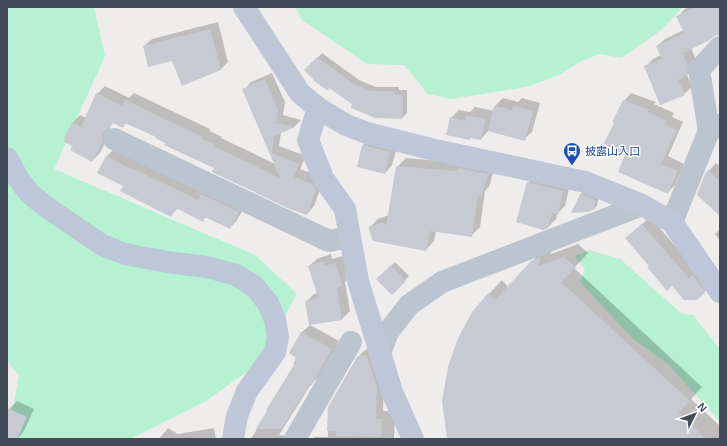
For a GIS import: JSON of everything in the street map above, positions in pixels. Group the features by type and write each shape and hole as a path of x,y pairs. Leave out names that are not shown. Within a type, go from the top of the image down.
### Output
{"street":[{"path":"244,7 300,92 318,108 346,124 367,132 435,150 584,182 642,205 672,222 720,292"},
{"path":"672,222 714,128 699,70 720,47"},
{"path":"318,108 308,140 323,178 345,209 358,281 392,392 413,439"},
{"path":"114,139 329,241 350,237"},
{"path":"7,158 18,178 29,193 49,209 102,245 125,254 167,262 207,267 236,275 254,286 268,303 275,320 278,337 275,352 247,391 237,416 232,439"},
{"path":"380,352 388,332 408,305 442,282 642,205"},
{"path":"295,439 351,342"}],"green space":[{"path":"7,7 94,7 105,56 54,169 255,255 297,294 260,362 206,401 130,439 7,439 19,376 7,361"},
{"path":"295,7 683,7 660,31 622,58 599,54 580,62 557,76 526,87 451,99 428,94 404,65 367,64 302,20"},
{"path":"589,250 620,259 682,314 693,315 720,349 720,422 669,365 632,338 580,282 585,269 575,256"}],"building":[{"path":"696,7 720,7 720,35 716,35 708,41 683,53 688,65 687,76 678,80 685,95 660,105 644,66 662,59 656,46 684,33 676,16"},
{"path":"210,29 221,70 182,86 172,61 148,67 143,46"},
{"path":"317,57 354,84 371,91 395,91 395,94 403,95 402,119 375,118 351,108 352,104 329,88 328,91 313,80 304,70"},
{"path":"265,79 278,110 276,123 295,127 274,136 272,153 299,164 294,177 312,184 316,190 307,215 290,209 212,172 214,168 164,145 165,143 155,138 156,137 125,123 123,128 113,123 103,133 102,143 92,162 70,150 72,146 64,142 66,138 64,138 72,122 81,127 96,93 122,106 125,100 203,137 202,139 215,144 214,146 280,178 242,89"},
{"path":"623,100 650,110 646,111 667,121 665,124 677,130 661,164 678,171 668,194 618,172 625,155 603,145"},
{"path":"494,106 512,110 513,106 533,111 525,141 488,131"},
{"path":"466,115 486,119 481,140 470,138 470,140 446,135 450,117 465,121"},
{"path":"362,145 390,152 385,174 357,167"},
{"path":"106,156 198,200 201,194 239,212 230,229 205,217 203,222 176,208 171,217 120,191 123,186 97,173"},
{"path":"396,166 457,171 458,168 488,174 481,197 478,196 472,237 430,231 426,251 373,241 368,227 383,222 386,226"},
{"path":"708,170 720,181 720,216 697,195"},
{"path":"527,182 563,191 558,215 552,213 548,228 543,230 516,222"},
{"path":"580,194 596,200 593,210 588,212 571,213"},
{"path":"642,224 689,278 693,275 705,293 697,300 684,300 672,286 667,291 647,267 649,266 625,238"},
{"path":"541,257 538,266 564,257 576,267 561,282 690,401 678,413 706,439 447,439 442,401 448,367 458,338 472,312 488,293 495,300 531,261"},
{"path":"323,261 325,266 335,263 343,286 337,288 342,320 309,325 305,301 316,299 315,298 318,297 308,266"},
{"path":"391,265 406,281 392,295 376,279"},
{"path":"301,332 332,349 311,386 310,384 281,429 256,429 294,365 293,364 296,358 289,353"},
{"path":"366,354 377,387 376,419 382,419 381,437 336,436 336,431 327,431 328,407 357,357"},
{"path":"7,408 27,417 17,439 7,439"}],"place":[{"name":"披露山入口","path":"572,166"}]}
